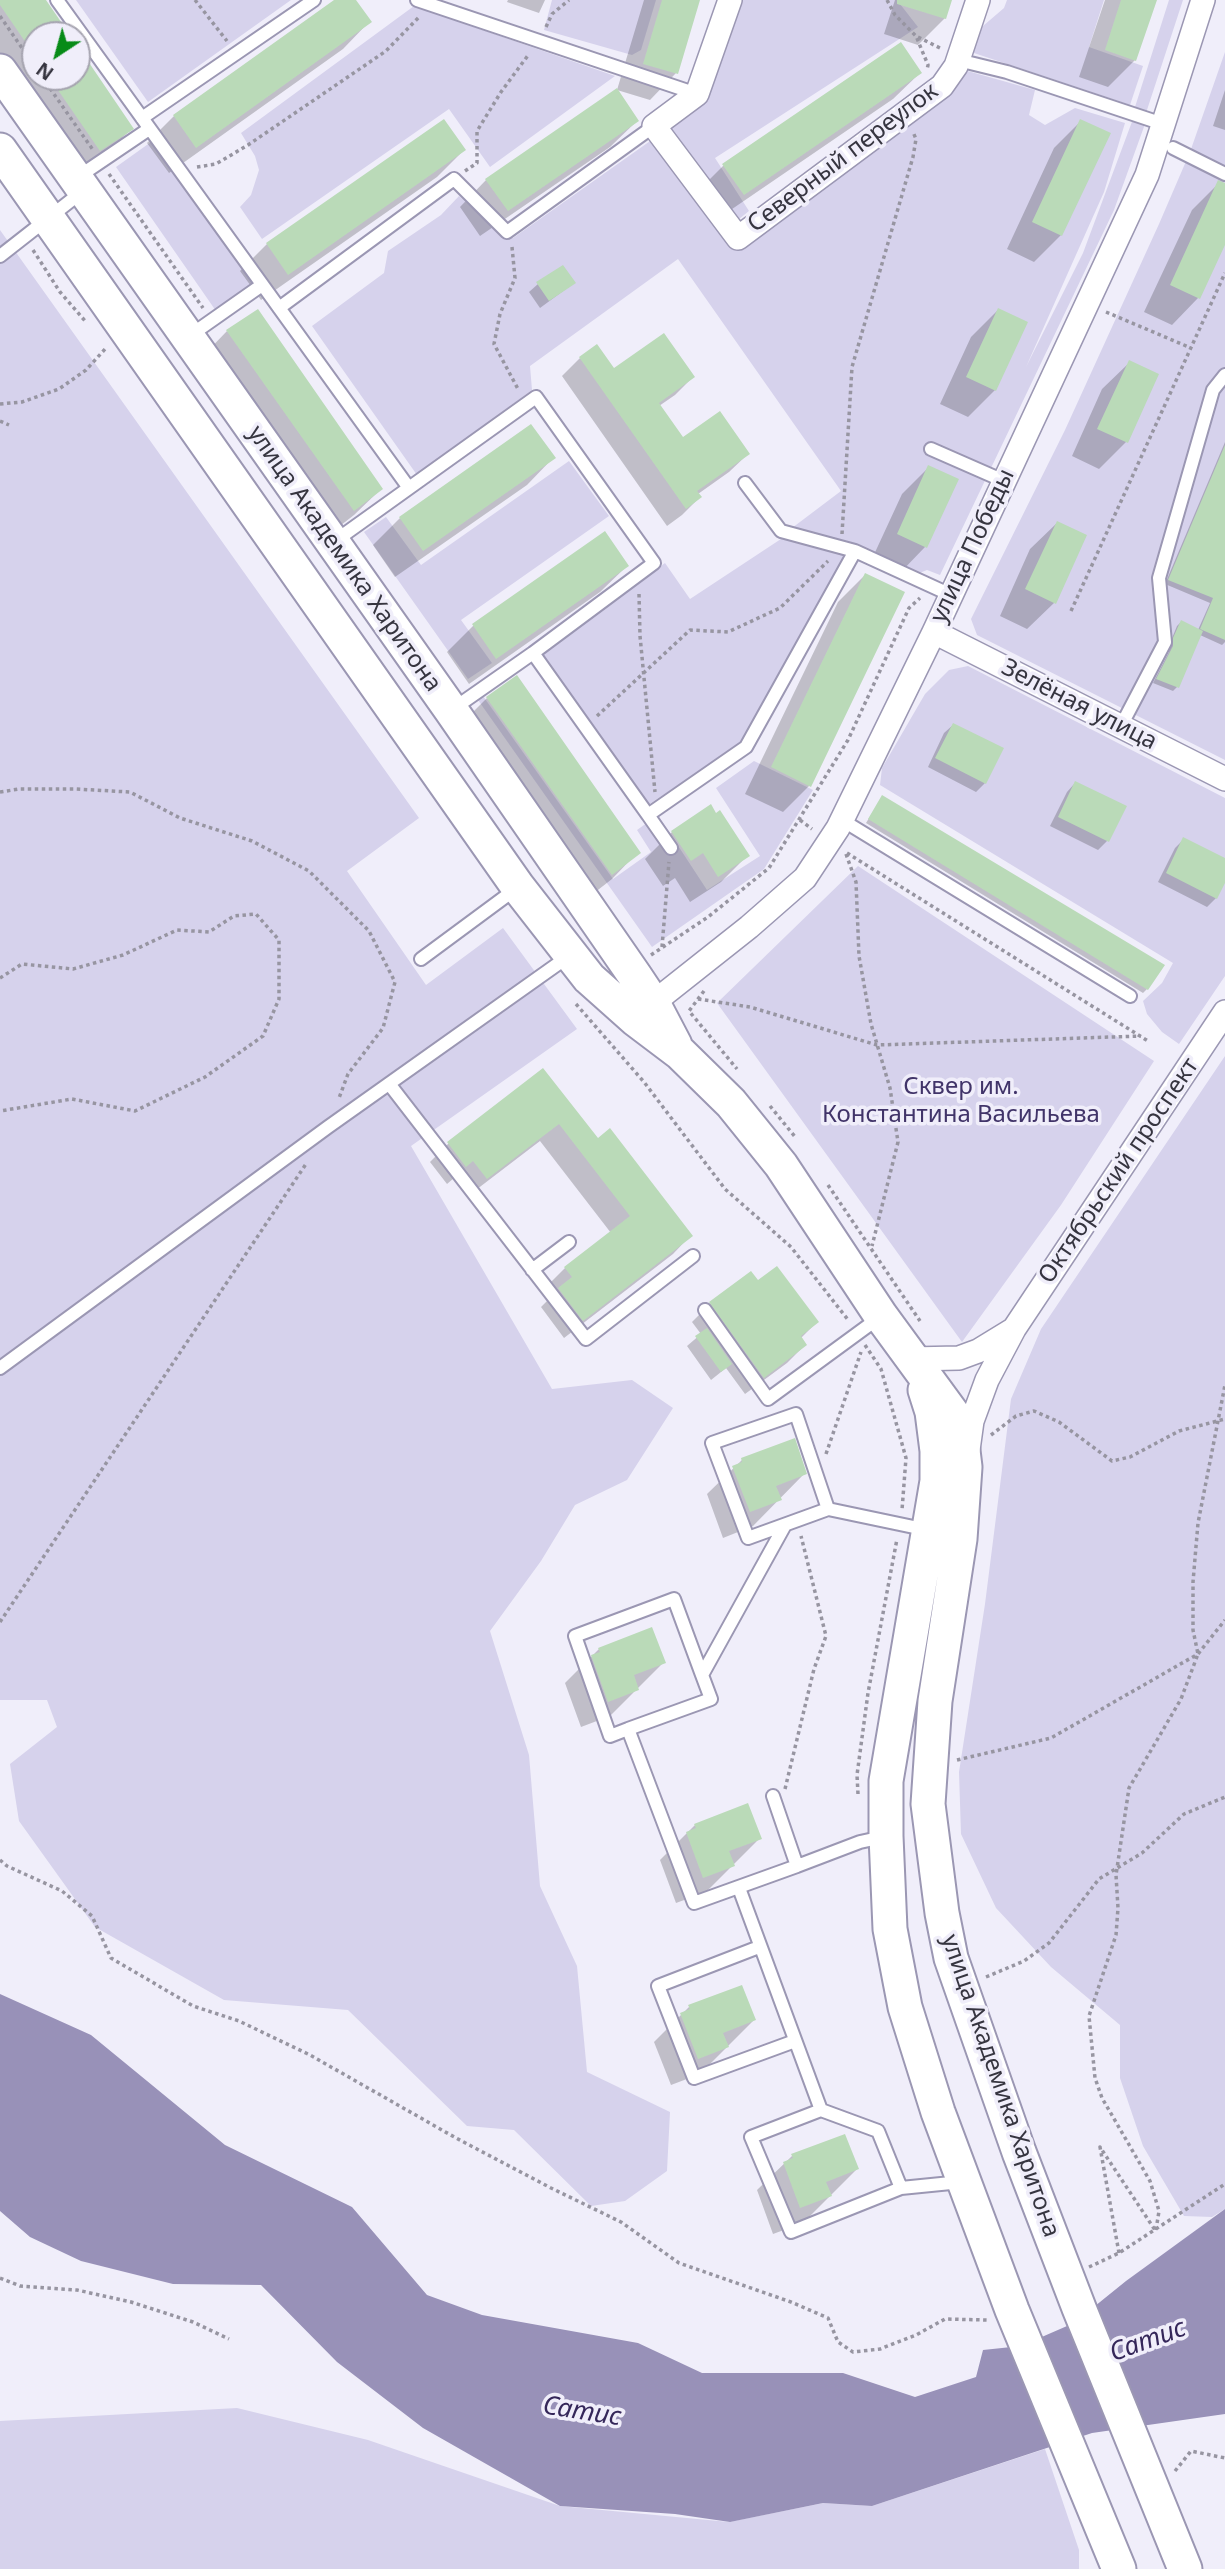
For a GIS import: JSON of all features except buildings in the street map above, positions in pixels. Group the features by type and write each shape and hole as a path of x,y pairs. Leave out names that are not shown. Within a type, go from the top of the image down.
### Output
{"main road":[{"name":"улица Академика Харитона","path":"0,71 451,710 644,1011 680,1053 731,1102 781,1165 869,1325 914,1364 951,1413 961,1434 951,1459 915,1527 886,1781 890,1929 905,2007 1011,2326 1076,2464 1119,2569"},
{"name":"улица Академика Харитона","path":"0,150 36,228 518,887 561,962 644,1011"},
{"name":"улица Академика Харитона","path":"914,1364 951,1459 960,1539 935,1701 928,1804 942,1913 951,1958 994,2085 1079,2308 1159,2470 1185,2569"}],"street":[{"path":"654,126 697,94 730,0"},
{"name":"Северный переулок","path":"654,126 738,238 942,86 958,60 978,0"},
{"name":"улица Победы","path":"644,1011 749,927 805,878 842,820 933,632 942,591 1004,481 1147,175 1203,0"},
{"name":"Зелёная улица","path":"933,632 1225,779"},
{"name":"Октябрьский проспект","path":"951,1459 1014,1329 1225,1012"},
{"name":"Октябрьский проспект","path":"914,1364 959,1358 978,1351 1014,1329"},
{"name":"Октябрьский проспект","path":"951,1413 994,1348 1014,1329"}],"lane":[{"path":"57,0 409,488"},
{"path":"0,256 36,228 145,123 237,53 314,0"},
{"path":"417,0 433,2 697,94"},
{"path":"958,60 1018,75 1163,124"},
{"path":"279,308 454,179 507,232 654,126"},
{"path":"1173,148 1225,174"},
{"path":"187,338 262,285"},
{"path":"1121,726 1165,642 1159,578 1213,390 1225,375"},
{"path":"332,543 536,397 654,564 451,710"},
{"path":"931,449 1004,481"},
{"path":"745,483 781,531 855,551 942,591"},
{"path":"652,812 747,747 855,551"},
{"path":"533,653 652,812 671,848"},
{"path":"842,820 1130,996"},
{"path":"421,959 518,887"},
{"path":"0,1368 328,1127 561,962"},
{"path":"390,1085 586,1339 693,1256"},
{"path":"532,1270 569,1242"},
{"path":"705,1310 768,1399 869,1325"},
{"path":"828,1509 796,1414 712,1443 748,1538 828,1509 915,1527"},
{"path":"702,1675 791,1522"},
{"path":"674,1599 702,1675 711,1699 610,1736 575,1636 674,1599"},
{"path":"628,1729 694,1903 860,1842 886,1836"},
{"path":"774,1796 797,1866"},
{"path":"739,1888 821,2110"},
{"path":"759,1947 658,1986 694,2078 795,2041"},
{"path":"901,2188 878,2131 821,2110 751,2137 791,2232 901,2188 965,2182"}],"path":[{"path":"195,0 237,53"},
{"path":"454,179 477,163 477,131 500,92 539,41 552,14 569,0"},
{"path":"887,0 895,15 916,36 958,60"},
{"path":"179,169 216,164 248,145 386,51 433,2"},
{"path":"0,16 21,46"},
{"path":"916,36 928,65 923,100"},
{"path":"586,727 690,630 728,632 780,608 841,548 852,368 913,157 916,139 905,114"},
{"path":"36,228 60,292 92,328"},
{"path":"507,232 514,252 515,278 500,314 494,344 509,376 527,403"},
{"path":"1071,611 1225,273"},
{"path":"1105,312 1191,348"},
{"path":"0,404 22,402 59,389 86,370 108,346"},
{"path":"0,421 9,425"},
{"path":"639,575 652,812"},
{"path":"650,955 708,917 769,868 848,740 909,608 942,591"},
{"path":"0,792 19,789 130,792 180,818 252,841 309,871 369,931 395,982 383,1028 348,1074 328,1127 260,1235 0,1622"},
{"path":"662,947 671,848"},
{"path":"872,1247 898,1142 890,1088 871,1024 859,956 856,882 845,852 1148,1041"},
{"path":"0,978 22,964 73,969 123,955 177,930 209,932 234,916 256,914 279,940 279,999 263,1036 205,1077 135,1111 72,1099 0,1111"},
{"path":"561,962 573,1001 644,1082 725,1189 791,1247 869,1325"},
{"path":"698,999 750,1007 877,1045 1141,1036"},
{"path":"817,1478 864,1343 881,1369 906,1458 915,1527 868,1692 857,1775 858,1802"},
{"path":"1198,1654 1193,1630 1193,1582 1198,1523 1225,1385"},
{"path":"986,1438 1002,1429 1016,1416 1034,1411 1059,1422 1112,1461 1130,1457 1179,1431 1225,1419"},
{"path":"779,1811 805,1715 814,1669 826,1636 791,1522"},
{"path":"1156,2230 1157,2201 1150,2181 1102,2098 1095,2078 1090,2016 1116,1935 1116,1868 1129,1788 1181,1699 1198,1654 1225,1620"},
{"path":"946,1762 1051,1738 1198,1654"},
{"path":"978,1980 1024,1961 1049,1943 1099,1879 1142,1853 1184,1814 1225,1797"},
{"path":"0,1860 7,1866 62,1891 92,1916 111,1958 193,2006 239,2021 310,2056 456,2138 621,2222 679,2263 791,2302 828,2318 838,2342 853,2352 880,2349 916,2335 945,2319 1011,2326"},
{"path":"1119,2253 1100,2147 1156,2230"},
{"path":"1080,2271 1119,2253 1225,2184"},
{"path":"0,2278 20,2286 77,2290 131,2302 193,2322 229,2339"},
{"path":"1159,2470 1191,2451 1225,2458"}],"green space":[{"path":"76,0 291,0 148,102"},
{"path":"552,0 656,0 641,50 632,55 544,30"},
{"path":"739,0 901,0 900,4 918,27 715,158 749,211 734,223 665,126"},
{"path":"1007,0 1104,0 1089,47 1143,66 1130,105 968,51 983,26 1004,8"},
{"path":"1169,0 1183,0 1146,113 1135,107"},
{"path":"414,6 615,76 490,167 449,109 262,239 240,207 251,195 259,170 255,156 241,133"},
{"path":"1225,52 1225,760 977,635 971,619 1065,430 1159,224 1190,152"},
{"path":"964,70 1035,90 1029,115 1045,125 1075,108 1125,123 1104,192 1026,367 1083,253 1133,119 1145,124 1114,210 940,575 927,570 917,574 847,541 792,528 841,491 678,259 530,366 532,390 417,475 312,326 384,273 388,251 441,215 459,196 501,234 513,238 653,139 735,248"},
{"path":"151,142 254,285 216,311 116,167"},
{"path":"0,230 419,818 347,871 426,985 503,928 577,1029 411,1146 552,1389 632,1380 673,1408 627,1480 575,1505 541,1561 490,1631 529,1755 540,1886 577,1966 587,2072 670,2112 667,2171 625,2201 591,2206 514,2130 467,2126 348,2010 224,2000 95,1927 19,1821 10,1764 57,1727 47,1700 0,1700"},
{"path":"569,461 609,516 461,620 492,663 468,679 364,532 386,517 421,565"},
{"path":"784,537 846,553 742,743 648,805 541,655 665,563 690,599"},
{"path":"968,666 1225,798 1225,976 1179,1044 1162,1032 1147,1014 1143,1001 1162,983 1173,963 880,785 882,768 925,694 949,670"},
{"path":"483,696 613,879 651,852 637,830 658,815 707,890 760,856 716,788 754,761 813,790 764,869 652,947 478,700"},
{"name":"Сквер им. Константина Васильева","path":"858,866 1154,1061 1061,1205 962,1342 717,1003"},
{"path":"1225,1056 1225,2209 1212,2217 1184,2216 1143,2146 1120,2078 1120,2025 1051,1967 996,1908 961,1834 959,1772 985,1604 1011,1399 1041,1329"},
{"path":"237,2408 368,2440 560,2506 729,2522 823,2503 872,2506 1045,2449 1079,2550 1079,2569 0,2569 0,2421"}],"water":[{"name":"Сатис","path":"0,1994 91,2035 225,2145 352,2207 427,2295 482,2315 638,2343 702,2373 843,2373 915,2397 976,2377 983,2350 1021,2346 1074,2323 1126,2281 1225,2209 1225,2414 1092,2433 872,2506 823,2503 730,2522 675,2514 560,2506 423,2428 337,2362 261,2285 173,2284 81,2261 30,2237 0,2211"}]}
